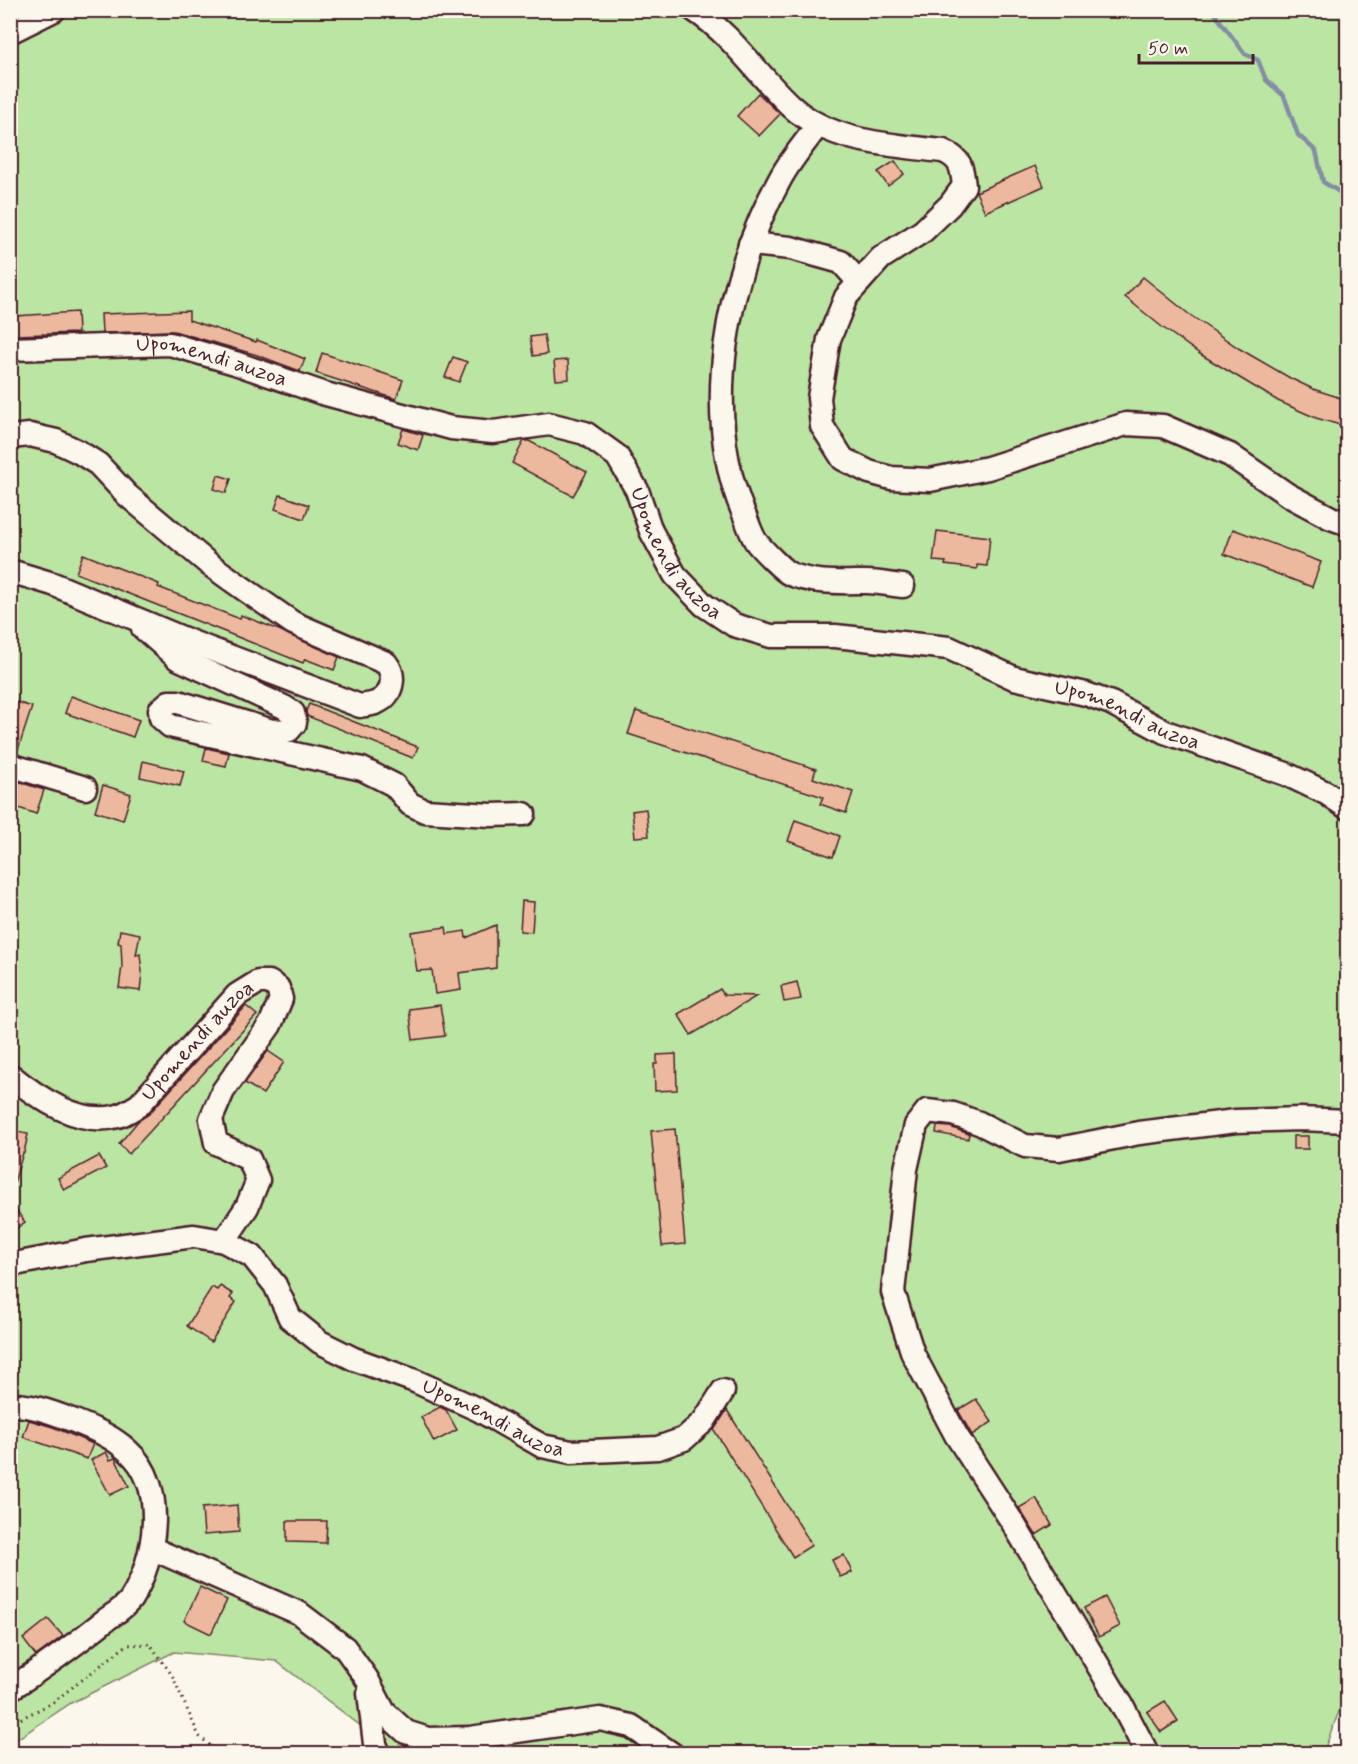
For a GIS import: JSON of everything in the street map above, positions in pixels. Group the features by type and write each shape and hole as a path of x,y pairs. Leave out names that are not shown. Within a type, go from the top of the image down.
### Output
{"lane":[{"path":"10,32 54,10"},
{"path":"694,10 733,45 792,107 818,125 858,140 943,151 955,156 962,169 964,186 950,205 923,231 881,258 846,297 829,339 819,398 822,426 843,459 869,472 891,478 930,480 988,468 1126,424 1163,426 1230,455 1288,495 1347,524"},
{"path":"818,125 779,180 750,244 730,314 722,380 723,442 737,497 756,543 789,574 828,583 869,582 903,586"},
{"path":"750,244 791,248 841,262 859,282"},
{"name":"Upomendi auzoa","path":"10,349 170,344 235,363 322,393 451,428 493,432 549,424 585,433 617,456 637,490 651,531 675,575 704,605 734,625 771,636 835,636 949,648 1014,678 1086,694 1111,703 1165,732 1286,774 1326,793 1347,808"},
{"path":"10,437 30,435 56,441 98,464 136,503 209,564 293,622 386,663 392,670 394,682 377,703 360,706 53,584 10,571"},
{"path":"128,615 177,658 284,707 293,713 295,723 289,730 272,730 178,702 169,702 160,710 161,718 171,726 362,769 394,785 410,804 425,811 491,815 524,814"},
{"path":"10,765 85,788"},
{"name":"Upomendi auzoa","path":"10,1075 28,1090 70,1112 101,1119 120,1116 139,1105 237,995 258,982 269,982 278,988 280,999 270,1025 223,1091 211,1119 216,1143 249,1159 258,1179 247,1207 224,1240"},
{"path":"1145,1754 1145,1749 1124,1707 1013,1523 956,1435 914,1354 892,1292 906,1169 916,1125 927,1111 953,1114 1025,1146 1059,1149 1139,1133 1236,1121 1300,1119 1347,1121"},
{"name":"Upomendi auzoa","path":"10,1265 86,1250 194,1236 224,1240 252,1256 275,1285 290,1318 320,1342 354,1359 415,1381 479,1410 542,1446 571,1452 658,1448 684,1439 704,1421 723,1391"},
{"path":"10,1405 56,1414 103,1433 129,1451 147,1476 155,1510 151,1548 144,1576 129,1602 49,1664 10,1689"},
{"path":"151,1548 299,1613 345,1648 367,1680 384,1712 406,1732 428,1739 470,1738 600,1719 631,1726 672,1754"},
{"path":"367,1680 375,1744 380,1754"}],"path":[{"path":"10,1724 52,1703 127,1645 150,1644 172,1675 199,1736 220,1754"}],"green space":[{"path":"11,11 1347,11 1348,1688 1323,1753 396,1753 276,1661 174,1652 71,1703 11,1743"}],"building":[{"path":"758,93 780,114 759,136 737,116"},
{"path":"895,161 904,174 888,186 878,172"},
{"path":"1035,166 1044,186 985,212 976,192"},
{"path":"1143,277 1190,315 1240,349 1313,389 1347,400 1347,427 1316,418 1278,401 1200,354 1162,327 1125,297"},
{"path":"189,311 189,320 256,342 257,340 305,359 300,371 257,355 174,331 102,333 101,314"},
{"path":"77,312 78,333 16,335 15,316"},
{"path":"544,335 547,354 533,356 530,337"},
{"path":"322,353 403,380 396,399 316,373"},
{"path":"453,357 467,362 459,382 445,377"},
{"path":"568,360 569,379 556,380 554,361"},
{"path":"403,429 423,435 418,450 398,443"},
{"path":"524,441 529,441 587,472 573,496 512,463"},
{"path":"218,475 231,479 226,493 214,489"},
{"path":"280,495 309,505 304,519 275,509"},
{"path":"1233,529 1321,562 1312,587 1224,554"},
{"path":"937,531 990,537 987,566 977,565 977,569 933,561"},
{"path":"83,554 159,584 158,587 240,619 241,615 279,630 339,657 334,670 305,659 303,663 76,573"},
{"path":"71,696 139,720 133,737 65,713"},
{"path":"10,700 32,707 17,753 10,752"},
{"path":"309,704 418,747 413,758 307,716 306,711"},
{"path":"636,711 816,769 813,778 853,792 846,813 820,804 823,797 628,734"},
{"path":"206,748 229,753 226,766 203,761"},
{"path":"143,761 184,771 180,786 140,777"},
{"path":"10,779 44,790 36,814 10,805"},
{"path":"103,785 131,794 123,820 95,811"},
{"path":"646,809 649,836 635,837 632,811"},
{"path":"795,820 840,836 833,857 788,841"},
{"path":"522,901 534,902 532,932 520,931"},
{"path":"496,925 496,968 459,973 461,990 435,994 432,970 417,971 411,932 446,927 447,934 465,931 466,938"},
{"path":"120,930 140,934 136,955 140,954 142,972 140,991 119,988 122,966 121,944 118,943"},
{"path":"797,982 801,999 784,1002 781,986"},
{"path":"720,989 724,995 757,996 691,1035 678,1014"},
{"path":"440,1005 445,1036 413,1040 409,1009"},
{"path":"246,1006 257,1015 129,1154 119,1144"},
{"path":"268,1051 284,1062 263,1094 245,1083"},
{"path":"676,1054 677,1090 655,1091 654,1064 657,1064 657,1055"},
{"path":"937,1126 950,1127 969,1134 968,1139 936,1133"},
{"path":"675,1129 685,1244 662,1246 651,1131"},
{"path":"12,1131 28,1134 14,1183 10,1183"},
{"path":"1293,1136 1308,1136 1308,1149 1293,1149"},
{"path":"99,1156 106,1168 64,1190 58,1178"},
{"path":"10,1202 25,1222 10,1233"},
{"path":"220,1286 233,1294 230,1298 236,1302 211,1342 187,1326 212,1287 217,1290"},
{"path":"976,1399 992,1422 972,1435 958,1410"},
{"path":"440,1407 446,1410 457,1430 434,1442 421,1417"},
{"path":"727,1410 812,1545 793,1557 714,1430"},
{"path":"29,1420 53,1427 93,1444 87,1459 23,1437"},
{"path":"106,1452 110,1460 115,1458 129,1486 110,1495 91,1460"},
{"path":"1036,1498 1052,1525 1036,1535 1019,1508"},
{"path":"237,1505 239,1532 204,1535 202,1508"},
{"path":"287,1521 327,1521 326,1543 287,1542"},
{"path":"844,1555 852,1572 840,1577 832,1560"},
{"path":"200,1587 227,1600 211,1634 184,1621"},
{"path":"1105,1597 1120,1626 1099,1637 1084,1608"},
{"path":"48,1619 63,1636 36,1656 23,1639"},
{"path":"1165,1701 1178,1721 1161,1732 1147,1712"}],"waterway":[{"path":"1212,10 1245,54 1258,60 1266,80 1284,96 1298,135 1316,151 1323,182 1338,191 1348,202"}]}
